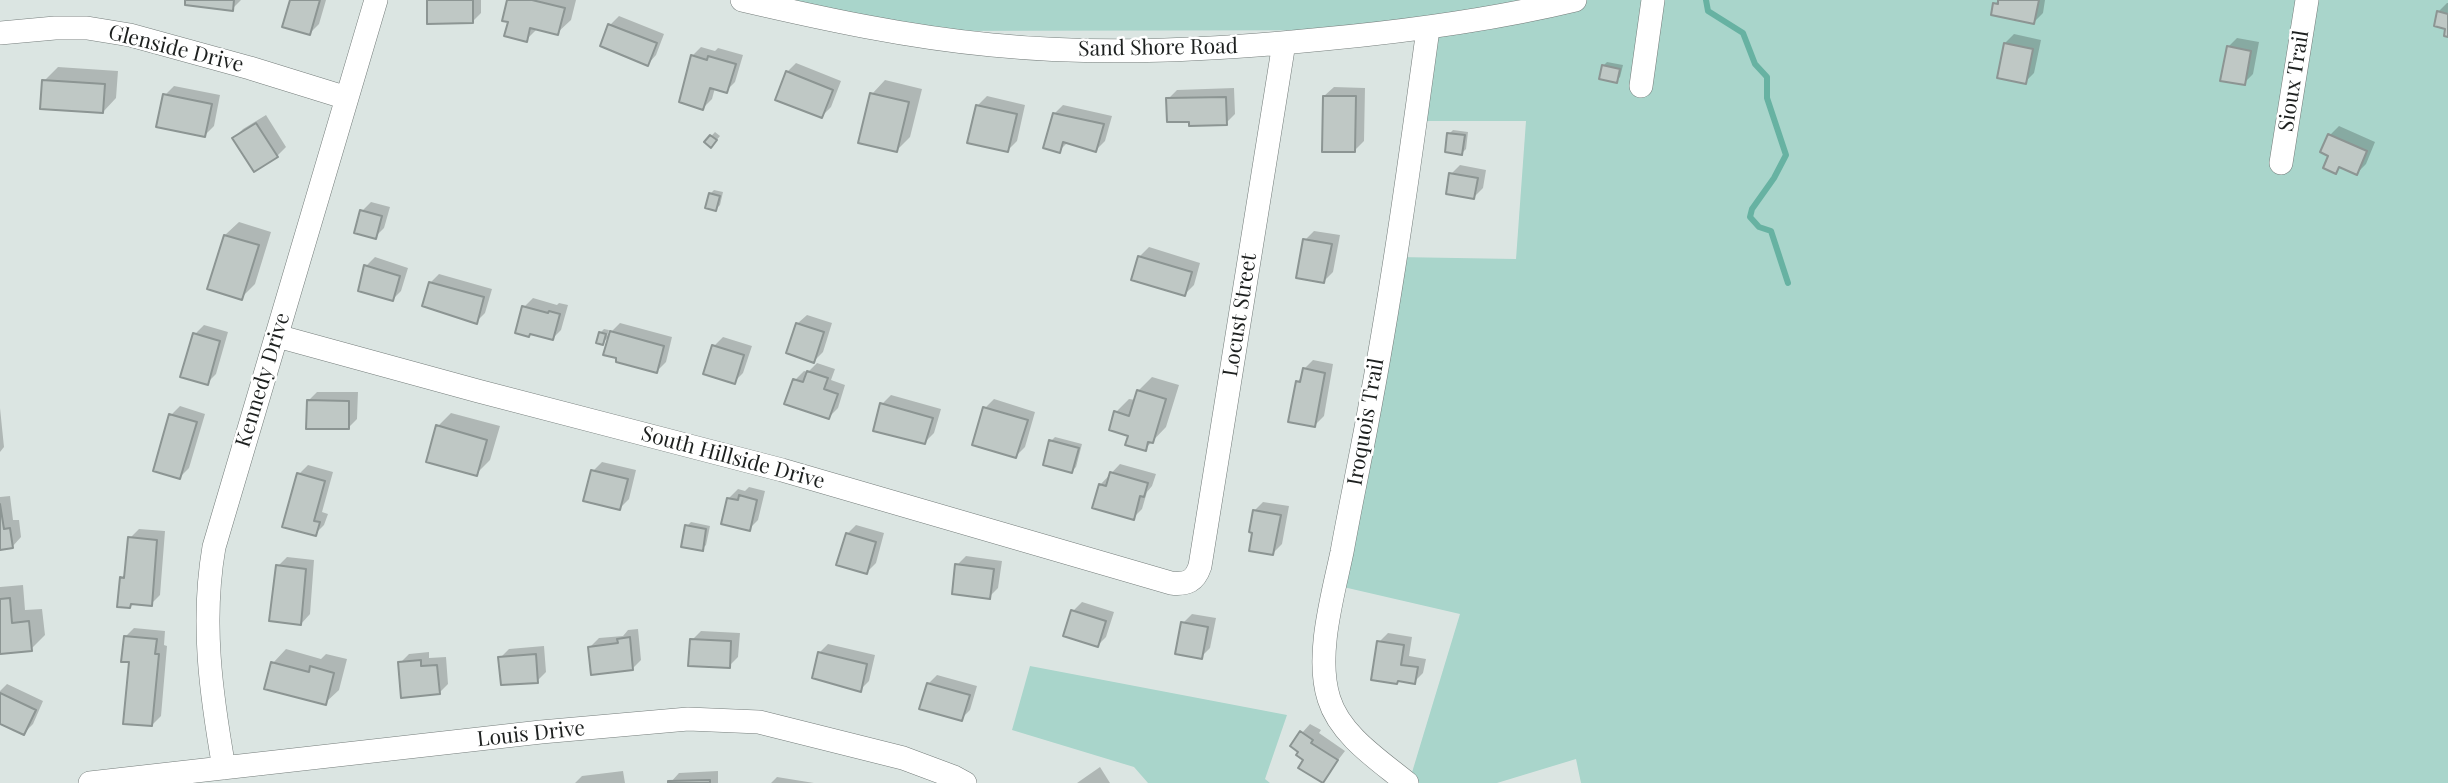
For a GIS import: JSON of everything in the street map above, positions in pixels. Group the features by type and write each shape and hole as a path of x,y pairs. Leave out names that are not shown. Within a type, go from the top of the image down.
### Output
{"street":[{"name":"Kennedy Drive","path":"224,768 213,706 208,648 207,584 214,547 230,485 376,0"},
{"name":"Sand Shore Road","path":"742,0 891,32 1004,46 1138,51 1284,43 1428,29 1575,0"},
{"path":"1641,86 1653,0"},
{"name":"Sioux Trail","path":"2281,163 2307,0"},
{"name":"Glenside Drive","path":"0,33 87,28 130,35 347,98"},
{"name":"Iroquois Trail","path":"1407,783 1357,741 1334,711 1326,690 1325,653 1331,606 1371,398 1403,208 1428,29"},
{"name":"Locust Street","path":"1187,583 1195,577 1200,566 1284,43"},
{"name":"South Hillside Drive","path":"277,336 491,395 782,470 1171,583 1187,583"},
{"name":"Louis Drive","path":"90,783 541,732 688,719 759,722 903,758 965,783"}],"green space":[{"path":"778,0 2448,0 2448,783 1581,783 1576,759 1497,783 1414,783 1410,779 1460,614 1339,586 1397,257 1516,259 1526,121 1417,121 1422,30 909,31"},
{"path":"1030,666 1287,715 1265,779 1270,783 1148,783 1134,767 1012,730"}],"building":[{"path":"185,0 234,0 233,11 185,5"},
{"path":"290,0 320,0 310,35 282,27"},
{"path":"427,0 473,0 473,23 427,24"},
{"path":"507,0 532,0 565,8 558,35 530,28 527,42 504,36 508,22 502,21"},
{"path":"1998,0 2039,0 2034,24 1991,15 1993,3 1998,4"},
{"path":"2437,11 2448,14 2448,37 2444,36 2445,29 2434,26"},
{"path":"608,24 657,43 648,66 600,46"},
{"path":"2004,43 2033,49 2026,84 1997,78"},
{"path":"2227,46 2251,51 2245,85 2220,81"},
{"path":"691,55 707,60 708,56 736,64 727,93 710,88 703,110 679,102"},
{"path":"1602,65 1620,69 1617,83 1599,79"},
{"path":"786,71 833,90 822,118 775,100"},
{"path":"42,80 105,84 103,113 40,109"},
{"path":"870,93 909,102 897,152 858,143"},
{"path":"163,94 212,104 205,137 156,127"},
{"path":"1323,96 1356,96 1355,152 1322,152"},
{"path":"1226,97 1227,125 1189,126 1189,122 1167,122 1166,98"},
{"path":"976,105 1017,114 1008,152 967,143"},
{"path":"1053,113 1104,124 1096,152 1063,142 1060,153 1043,148"},
{"path":"256,123 278,157 254,172 232,138"},
{"path":"1447,133 1465,135 1462,155 1445,152"},
{"path":"2328,134 2367,151 2357,175 2339,167 2336,174 2323,168 2328,156 2320,152"},
{"path":"710,135 717,140 711,148 704,142"},
{"path":"1449,173 1478,178 1474,199 1446,194"},
{"path":"709,193 720,196 716,211 705,208"},
{"path":"360,210 382,216 376,239 354,233"},
{"path":"224,235 259,245 242,300 207,289"},
{"path":"1303,239 1332,244 1324,283 1296,278"},
{"path":"1138,256 1192,272 1185,296 1131,280"},
{"path":"364,265 400,276 393,301 358,291"},
{"path":"429,282 484,297 477,324 422,306"},
{"path":"522,306 560,314 553,340 515,333"},
{"path":"796,323 824,332 814,363 786,353"},
{"path":"610,331 664,346 657,373 616,362 616,358 603,355"},
{"path":"599,332 606,334 603,345 596,343"},
{"path":"193,333 220,341 208,385 180,377"},
{"path":"712,345 744,355 735,384 703,374"},
{"path":"1303,368 1325,373 1315,427 1288,422 1296,381 1300,382"},
{"path":"807,371 828,378 824,389 838,394 829,419 784,404 793,379 803,382"},
{"path":"1137,390 1166,399 1153,443 1148,442 1146,451 1125,445 1128,436 1109,430 1114,411 1129,416"},
{"path":"307,400 349,401 349,429 306,429"},
{"path":"880,403 933,418 925,444 873,431"},
{"path":"983,407 1028,420 1016,458 972,445"},
{"path":"169,414 197,422 180,479 153,471"},
{"path":"436,425 487,440 477,476 426,462"},
{"path":"1049,440 1079,448 1072,473 1043,465"},
{"path":"591,470 628,479 620,510 583,501"},
{"path":"1110,472 1148,483 1144,497 1140,496 1134,520 1092,508 1099,484 1106,486"},
{"path":"297,473 325,481 314,521 320,522 316,536 282,527"},
{"path":"739,495 757,500 750,531 721,524 727,498 738,500"},
{"path":"0,504 4,529 10,528 13,548 0,550"},
{"path":"1253,510 1281,515 1273,555 1249,551"},
{"path":"685,525 706,529 703,551 681,547"},
{"path":"846,533 876,542 867,574 836,565"},
{"path":"128,537 157,540 152,606 131,604 130,608 117,607 120,577 124,578"},
{"path":"955,564 994,569 990,599 952,594"},
{"path":"276,565 306,569 301,625 269,621"},
{"path":"10,598 12,623 29,621 32,651 0,654 0,599"},
{"path":"1071,610 1106,621 1098,647 1063,636"},
{"path":"1181,622 1208,627 1202,659 1175,654"},
{"path":"124,636 157,639 155,654 159,654 152,726 123,724 129,662 121,662"},
{"path":"630,637 633,670 591,675 588,647 618,643 617,639"},
{"path":"690,639 731,641 730,668 688,666"},
{"path":"1377,641 1404,645 1401,665 1418,667 1415,684 1371,680"},
{"path":"818,652 867,664 861,692 812,678"},
{"path":"536,654 538,683 501,685 498,657"},
{"path":"421,660 421,666 437,665 440,694 401,698 398,662"},
{"path":"271,662 309,672 310,666 334,673 326,705 264,689"},
{"path":"927,683 970,695 962,721 919,709"},
{"path":"0,693 36,710 24,735 0,724"},
{"path":"1300,731 1313,740 1311,743 1338,760 1323,783 1298,768 1303,760 1290,746"},
{"path":"710,780 710,783 668,783 668,781"}],"waterway":[{"path":"1706,0 1708,11 1743,33 1755,64 1767,77 1767,98 1786,155 1752,209 1750,217 1759,227 1771,231 1788,283"}]}
